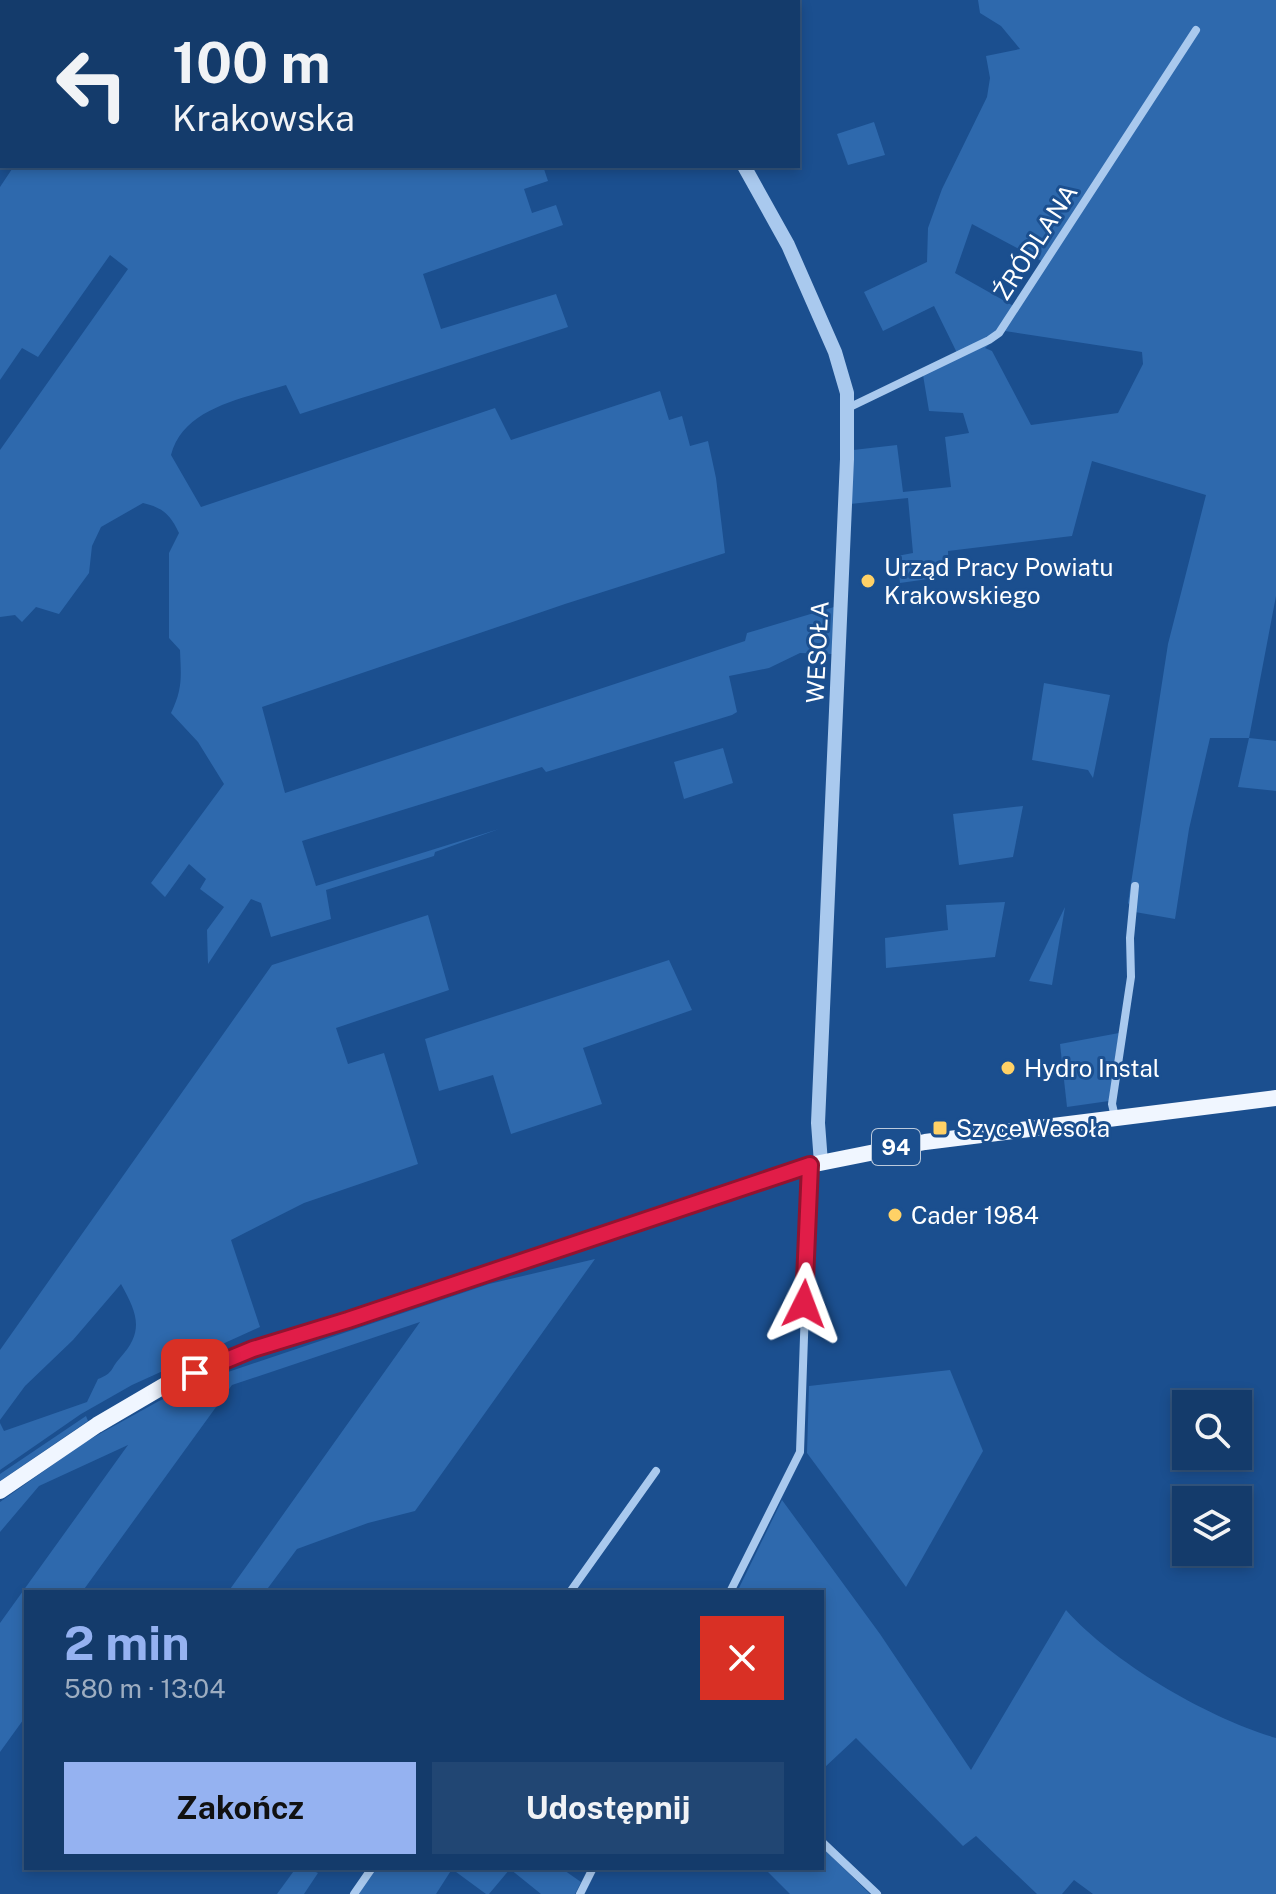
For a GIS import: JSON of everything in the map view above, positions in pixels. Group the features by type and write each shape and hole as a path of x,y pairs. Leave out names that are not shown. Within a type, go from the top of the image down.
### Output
{"main road":[{"name":"94","path":"0,1491 97,1425 167,1384 253,1349 816,1164 925,1142 1276,1098"}],"street":[{"name":"ŹRÓDLANA","path":"848,408 981,345 999,333 1196,30"},
{"name":"WESOŁA","path":"745,168 789,246 828,336 844,379 848,408 816,1164"},
{"path":"1115,1117 1112,1104 1131,977 1130,938 1135,886"},
{"path":"731,1590 800,1452 816,1164"},
{"path":"571,1590 656,1471"},
{"path":"824,1844 877,1894"},
{"path":"354,1894 371,1870"},
{"path":"580,1894 592,1870"}],"shaded area":[{"path":"978,0 1276,0 1276,596 1249,738 1210,738 1189,829 1175,919 1135,912 1128,903 1168,644 1206,495 1092,461 1072,536 948,551 949,576 900,583 897,556 913,553 908,498 850,504 853,450 897,445 903,492 951,487 945,437 969,433 963,413 929,411 923,375 959,357 934,306 883,331 864,292 927,262 928,228 942,189 987,97 990,78 986,56 1020,49 1001,26 980,13","holes":["972,224 1047,264 1019,309 955,273","1005,331 1142,352 1143,364 1118,413 1031,425 992,351 985,348"]},
{"path":"874,122 885,155 848,165 837,134"},
{"path":"13,168 544,168 548,181 524,189 532,213 556,205 563,225 423,274 441,329 556,294 568,327 300,414 286,385 218,407 188,426 171,455 201,507 495,408 511,440 660,391 669,420 682,416 690,446 708,441 725,553 262,707 285,793 745,641 747,633 834,607 832,654 800,653 769,668 729,676 737,712 732,715 546,772 542,767 302,841 316,886 499,829 435,852 434,856 326,890 331,919 271,937 261,903 251,899 208,964 207,930 224,907 200,889 206,879 189,864 165,897 151,883 224,784 198,742 171,713 178,696 181,675 180,650 169,638 169,553 179,533 176,526 165,513 143,503 101,527 92,546 89,573 59,614 36,607 22,622 15,615 0,617 0,450 128,269 110,255 38,357 22,348 0,380 0,187"},
{"path":"1044,683 1110,695 1093,778 1088,770 1032,760"},
{"path":"1249,738 1276,741 1276,791 1238,787"},
{"path":"723,748 733,783 684,799 674,762"},
{"path":"1023,806 1013,857 959,865 953,814"},
{"path":"1005,902 995,957 886,968 885,938 948,930 946,905"},
{"path":"1065,907 1052,985 1029,981"},
{"path":"428,915 449,990 336,1028 348,1064 384,1053 418,1164 304,1203 231,1240 260,1327 132,1385 81,1414 0,1470 0,1423 4,1431 87,1402 98,1379 109,1373 133,1339 136,1330 134,1313 121,1284 73,1340 25,1386 0,1420 0,1350 272,965"},
{"path":"669,960 692,1010 583,1048 602,1104 511,1134 493,1075 439,1091 425,1039"},
{"path":"1119,1033 1109,1101 1067,1107 1060,1044"},
{"path":"595,1259 415,1511 368,1523 297,1549 266,1590 229,1590 420,1322 232,1385 83,1590 24,1590 24,1719 0,1752 0,1623 128,1445 39,1486 0,1532 0,1502 85,1442 159,1401 228,1372 489,1284"},
{"path":"950,1370 983,1451 906,1587 807,1453 809,1386"},
{"path":"86,1416 88,1421 0,1481 0,1474"},
{"path":"782,1500 880,1634 971,1770 1066,1610 1109,1650 1135,1669 1192,1703 1276,1738 1276,1894 1093,1894 1074,1880 1062,1894 1037,1894 976,1836 963,1846 856,1738 824,1768 824,1590 738,1590"},
{"path":"824,1849 870,1894 790,1894 766,1870 824,1870"},
{"path":"295,1870 318,1873 304,1894 277,1894"},
{"path":"374,1870 451,1870 436,1894 356,1894"},
{"path":"453,1870 509,1870 486,1894"},
{"path":"511,1870 564,1870 581,1882 575,1894 541,1894"}],"place":[{"name":"Urząd Pracy Powiatu Krakowskiego","path":"868,581"},
{"name":"Hydro Instal","path":"1008,1068"},
{"name":"Szyce Wesoła","path":"940,1128"},
{"name":"Cader 1984","path":"895,1215"}],"route":[{"path":"195,1373 253,1349 810,1165 804,1304"}]}
